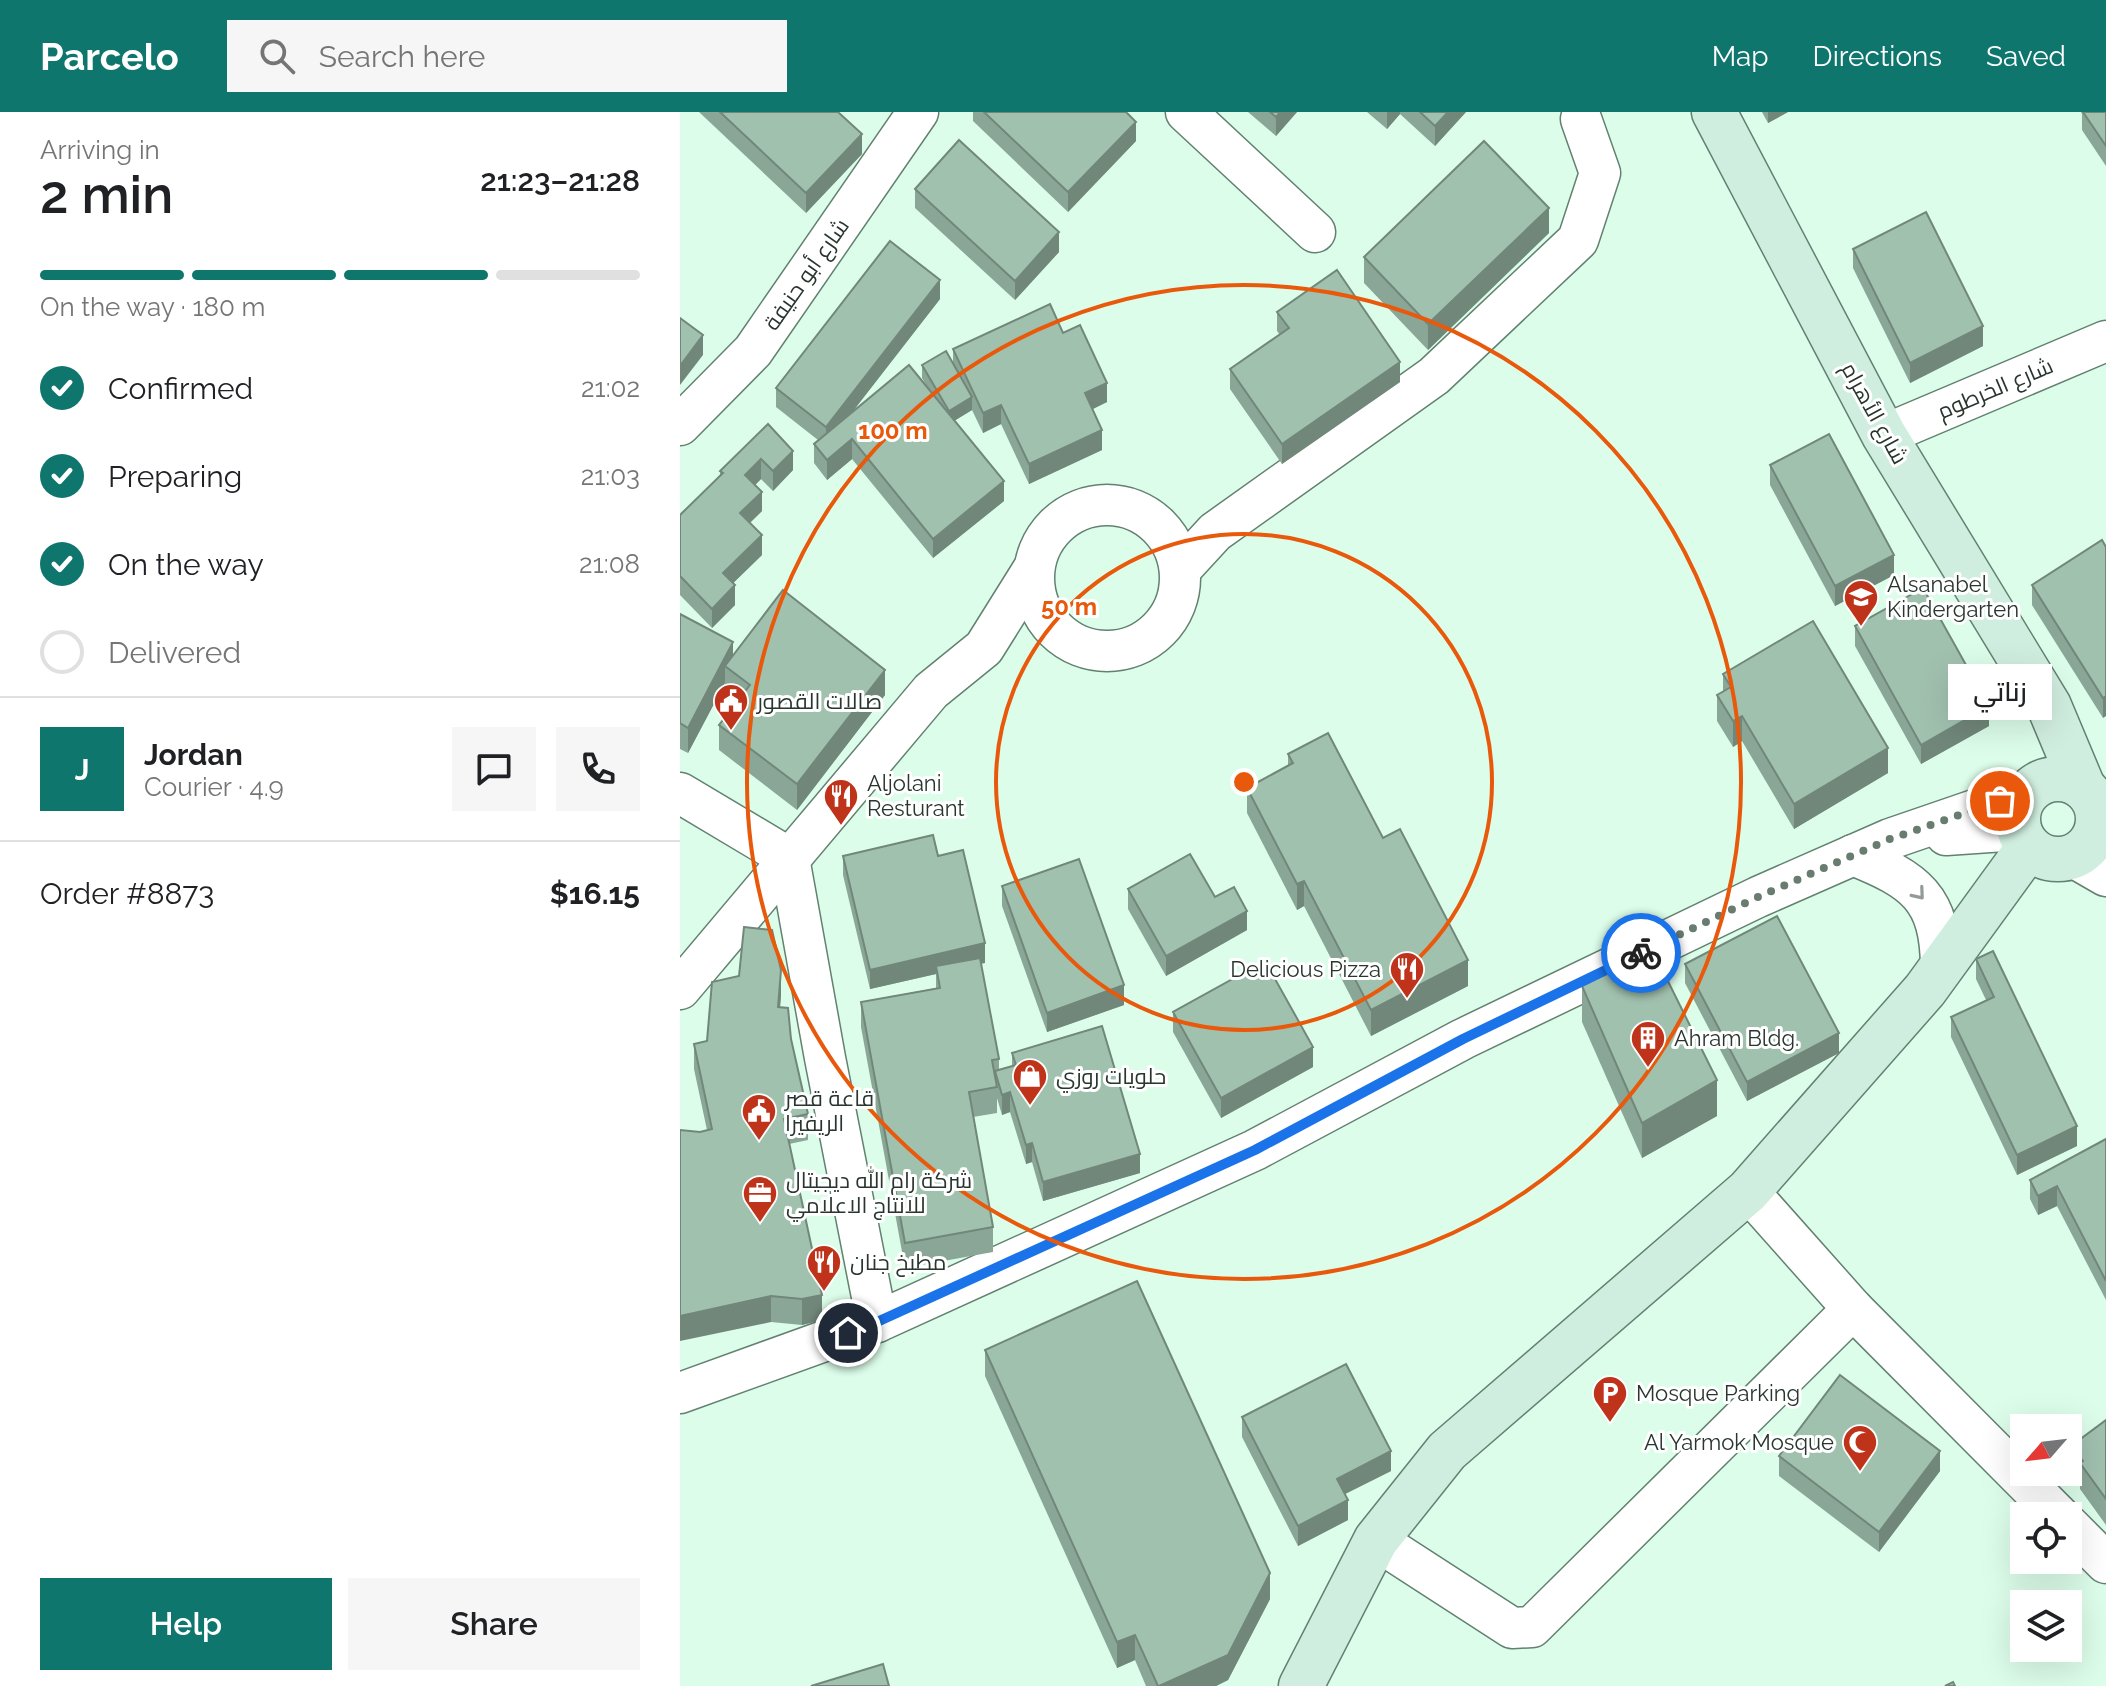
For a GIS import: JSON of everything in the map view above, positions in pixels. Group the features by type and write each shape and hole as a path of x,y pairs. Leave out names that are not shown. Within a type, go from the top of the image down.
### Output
{"street":[{"name":"شارع أبو حنيفة","path":"680,425 753,351 918,112"},
{"path":"1186,112 1315,232"},
{"name":"شارع الأهرام","path":"1714,112 1884,435 2049,706 2095,798"},
{"path":"1180,570 1215,532 1434,376 1578,240 1600,173 1581,119"},
{"name":"شارع الخرطوم","path":"1884,435 2106,341"},
{"path":"680,989 931,691 984,648 1034,568 1041,545 1055,526 1073,512 1096,505 1119,505 1142,513 1160,527 1173,546 1180,570 1179,595 1169,619 1152,637 1129,648 1104,651 1080,646 1058,633 1043,613 1035,591 1034,568"},
{"path":"1160,527 1215,532"},
{"path":"984,648 1058,633"},
{"path":"2049,706 2057,838"},
{"path":"680,1393 877,1322 1255,1150 1463,1039 1758,897 1890,839 2057,838 2084,850 2093,840 2098,827 2095,798 2063,778 2057,838 1981,953 1933,979 1748,1191 1447,1451 1376,1540 1301,1686"},
{"path":"680,793 789,858 877,1322"},
{"path":"1853,855 1896,873 1916,888 1929,907 1937,925 1933,979"},
{"path":"1748,1191 1853,1309 2045,1502"},
{"path":"1376,1540 1512,1628 1532,1627 1853,1309"},
{"path":"2082,1539 2106,1563"}],"building":[{"path":"720,112 838,112 862,134 806,193"},
{"path":"984,112 1126,112 1136,122 1068,192"},
{"path":"1420,112 1448,112 1435,126"},
{"path":"2083,112 2106,112 2106,146"},
{"path":"959,140 1059,232 1015,281 915,189"},
{"path":"1484,141 1549,208 1428,324 1364,257"},
{"path":"1926,212 1983,326 1910,363 1853,249"},
{"path":"890,241 940,280 826,427 776,388"},
{"path":"1337,270 1400,362 1282,444 1230,369 1289,328 1277,312"},
{"path":"1050,304 1063,333 1080,325 1107,383 1085,393 1102,430 1029,464 1001,405 983,413 953,349"},
{"path":"680,318 703,335 680,366"},
{"path":"946,351 972,397 949,411 922,365"},
{"path":"909,365 1004,481 933,539 852,439 827,460 814,444"},
{"path":"768,424 793,451 773,471 761,459 745,475 762,492 740,513 762,535 723,573 735,585 712,609 680,576 680,515"},
{"path":"1829,434 1894,555 1835,586 1770,465"},
{"path":"2102,540 2106,547 2106,696 2103,698 2032,585"},
{"path":"1923,588 1989,706 1921,745 1855,626"},
{"path":"783,590 885,670 797,784 719,725 750,685 725,666"},
{"path":"680,614 733,642 688,728 680,723"},
{"path":"1813,621 1888,748 1794,804 1742,716 1733,721 1717,695 1731,687 1723,674"},
{"path":"1328,733 1383,838 1400,829 1468,960 1371,1010 1304,881 1297,884 1247,788 1293,763 1288,754"},
{"path":"933,835 938,856 963,850 985,943 870,970 843,856"},
{"path":"1190,854 1215,897 1234,887 1247,911 1166,956 1128,889"},
{"path":"1079,859 1124,985 1047,1013 1002,886"},
{"path":"1777,916 1839,1033 1747,1082 1685,964"},
{"path":"744,927 772,930 781,970 778,1007 788,1008 791,1039 808,1114 784,1119 822,1295 802,1299 771,1296 680,1316 680,1130 700,1132 712,1129 694,1044 707,1041 712,982 739,976"},
{"name":"Ahram Bldg.","path":"1653,951 1717,1080 1642,1123 1582,986"},
{"path":"1993,951 2077,1126 2017,1155 1951,1017 1994,997 1976,959"},
{"path":"980,958 999,1059 992,1060 997,1087 969,1092 993,1227 905,1243 861,1002 940,988 936,966"},
{"path":"1265,961 1313,1047 1221,1098 1173,1012"},
{"path":"1102,1026 1140,1154 1043,1182 1032,1143 1026,1145 1010,1092 1002,1095 995,1071 1016,1065 1012,1053"},
{"path":"2106,1139 2106,1281 2057,1186 2038,1196 2030,1180"},
{"path":"1137,1281 1270,1573 1228,1655 1159,1686 1135,1635 1117,1642 985,1350"},
{"path":"1346,1364 1391,1451 1337,1479 1348,1500 1298,1526 1242,1417"},
{"name":"Al Yarmok Mosque","path":"1840,1375 1940,1451 1879,1532 1779,1456"},
{"path":"2106,1420 2106,1499 2082,1466 2082,1438"},
{"path":"883,1664 889,1686 811,1686"}],"way so far":[{"path":"1641,953 1890,839 2000,801"}],"place":[{"name":"Alsanabel Kindergarten","path":"1861,628"},
{"name":"صالات القصور","path":"731,732"},
{"name":"زناتي","path":"2000,801"},
{"name":"Aljolani Resturant","path":"841,827"},
{"name":"Delicious Pizza","path":"1407,1000"},
{"name":"Ahram Bldg.","path":"1648,1069"},
{"name":"حلويات روزي","path":"1030,1107"},
{"name":"قاعة قصر الريفيرا","path":"759,1142"},
{"name":"شركة رام الله ديجيتال للانتاج الاعلامي","path":"760,1224"},
{"name":"مطبخ جنان","path":"824,1293"},
{"name":"Mosque Parking","path":"1610,1424"},
{"name":"Al Yarmok Mosque","path":"1860,1473"}],"route":[{"path":"848,1333 1255,1150 1463,1039 1641,953"}]}
